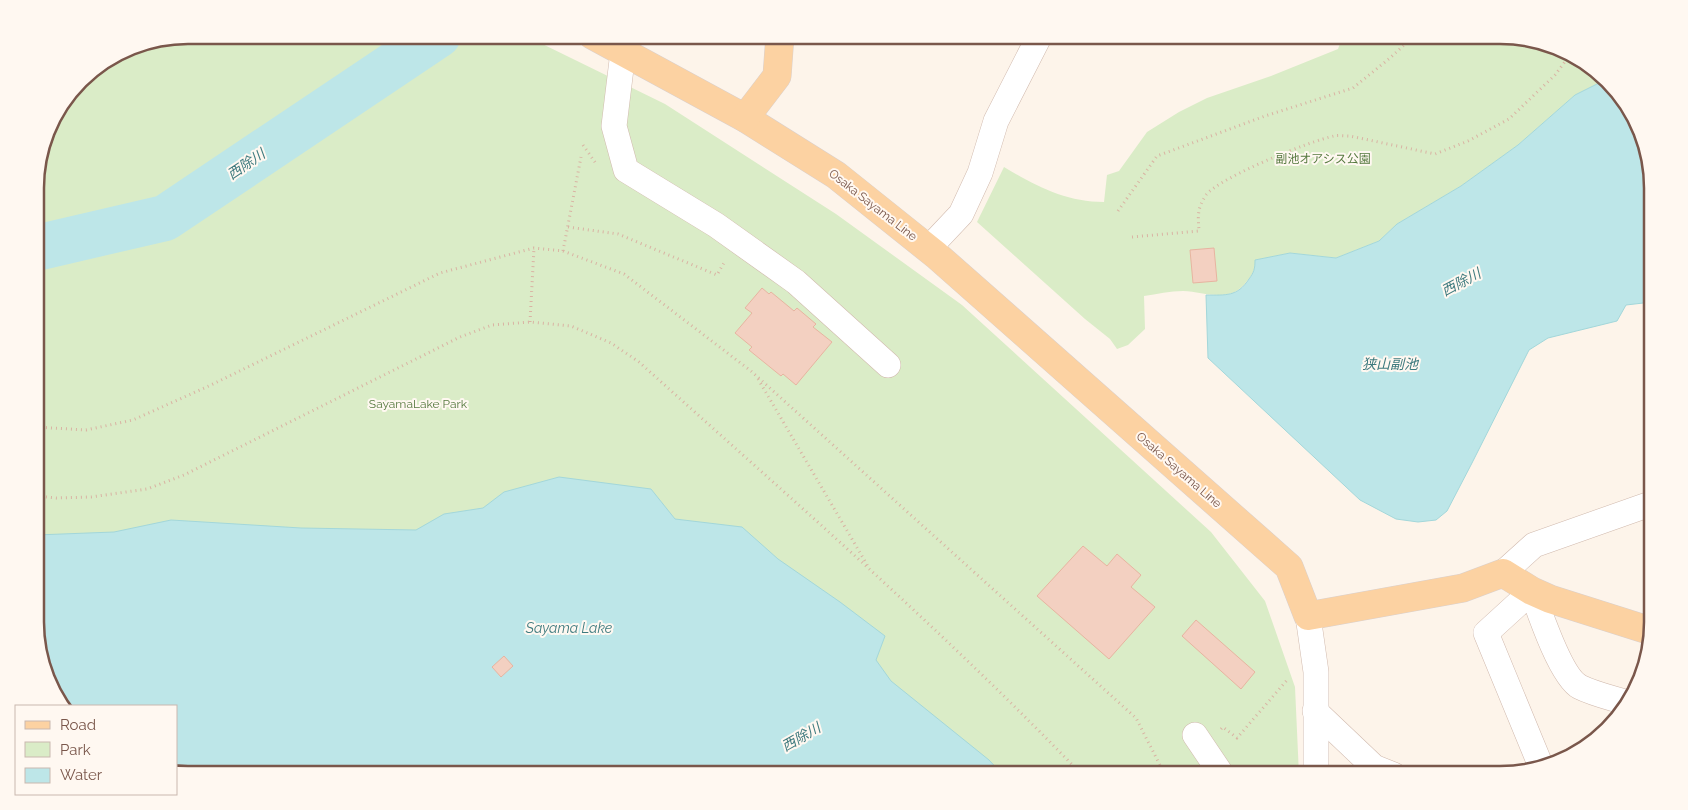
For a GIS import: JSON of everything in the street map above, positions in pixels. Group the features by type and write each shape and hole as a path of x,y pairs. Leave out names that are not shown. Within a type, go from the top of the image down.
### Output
{"main road":[{"name":"Osaka Sayama Line","path":"608,44 745,118 836,175 928,249 1289,567 1308,616"},
{"path":"745,118 777,76 779,44"},
{"path":"1308,616 1463,588 1503,573 1532,591 1550,599 1644,629"}],"street":[{"path":"928,249 961,214 980,173 996,121 1035,44"},
{"path":"623,52 614,126 626,170 716,225 796,282 888,365"},
{"path":"1503,573 1534,545 1644,505"},
{"path":"1539,761 1486,633 1532,591 1548,637 1563,666 1578,686 1621,701"},
{"path":"1308,616 1316,672 1316,766"},
{"path":"1315,711 1372,766"},
{"path":"1195,735 1216,766"}],"path":[{"path":"1118,211 1157,156 1265,116 1353,88 1405,44"},
{"path":"1132,237 1199,231 1198,209 1208,193 1232,175 1310,143 1336,135 1350,136 1435,154 1468,141 1508,119 1554,75 1566,60"},
{"path":"583,145 602,172"},
{"path":"563,251 581,158"},
{"path":"568,227 618,234 717,275 726,258"},
{"path":"530,322 534,248"},
{"path":"44,427 86,430 132,420 211,385 440,273 534,248 563,251 624,274 756,376 1136,718 1160,766"},
{"path":"44,497 90,497 147,489 184,475 460,338 492,325 530,322 570,326 611,343 639,362 870,570 1030,721 1073,766"},
{"path":"756,376 870,570"},
{"path":"1237,738 1288,679"}],"green space":[{"name":"SayamaLake Park","path":"542,44 665,104 836,214 962,305 1211,532 1265,601 1295,687 1299,766 178,765 178,705 71,705 55,677 45,641 44,179 49,151 59,124 68,108 80,93 108,68 133,55 169,45"},
{"name":"副池オアシス公園","path":"1340,44 1519,45 1555,55 1572,63 1599,83 1575,95 1518,145 1461,186 1397,224 1379,241 1336,258 1290,253 1256,260 1251,276 1241,288 1226,295 1183,291 1144,296 1145,329 1128,345 1117,349 1110,339 977,222 1004,167 1052,192 1077,199 1104,202 1107,175 1119,171 1147,132 1179,112 1207,98 1271,76 1338,49"}],"water":[{"name":"狭山副池","path":"1599,83 1602,86 1625,116 1639,151 1643,169 1644,188 1644,303 1626,305 1617,321 1548,338 1529,350 1447,511 1436,520 1418,522 1396,519 1360,500 1208,358 1206,295 1225,295 1240,289 1252,274 1255,260 1290,253 1336,258 1379,241 1397,224 1461,186 1518,145 1575,95"},
{"name":"Sayama Lake","path":"559,477 651,489 675,519 742,527 778,559 885,636 876,660 891,681 995,766 178,765 178,705 71,705 55,677 45,641 44,535 114,532 171,520 301,528 416,530 444,514 483,508 504,492"}],"building":[{"path":"1214,248 1217,281 1193,283 1190,250"},
{"path":"762,288 769,294 771,292 794,311 797,308 816,324 813,327 832,342 796,385 783,374 781,376 749,350 752,347 735,333 752,313 745,308"},
{"path":"1083,546 1107,566 1117,554 1141,575 1131,587 1155,607 1109,659 1037,596"},
{"path":"1196,620 1255,672 1241,689 1182,636"},
{"path":"504,656 513,666 501,677 492,667"}],"waterway":[{"name":"西除川","path":"44,246 165,218 425,44"}]}
